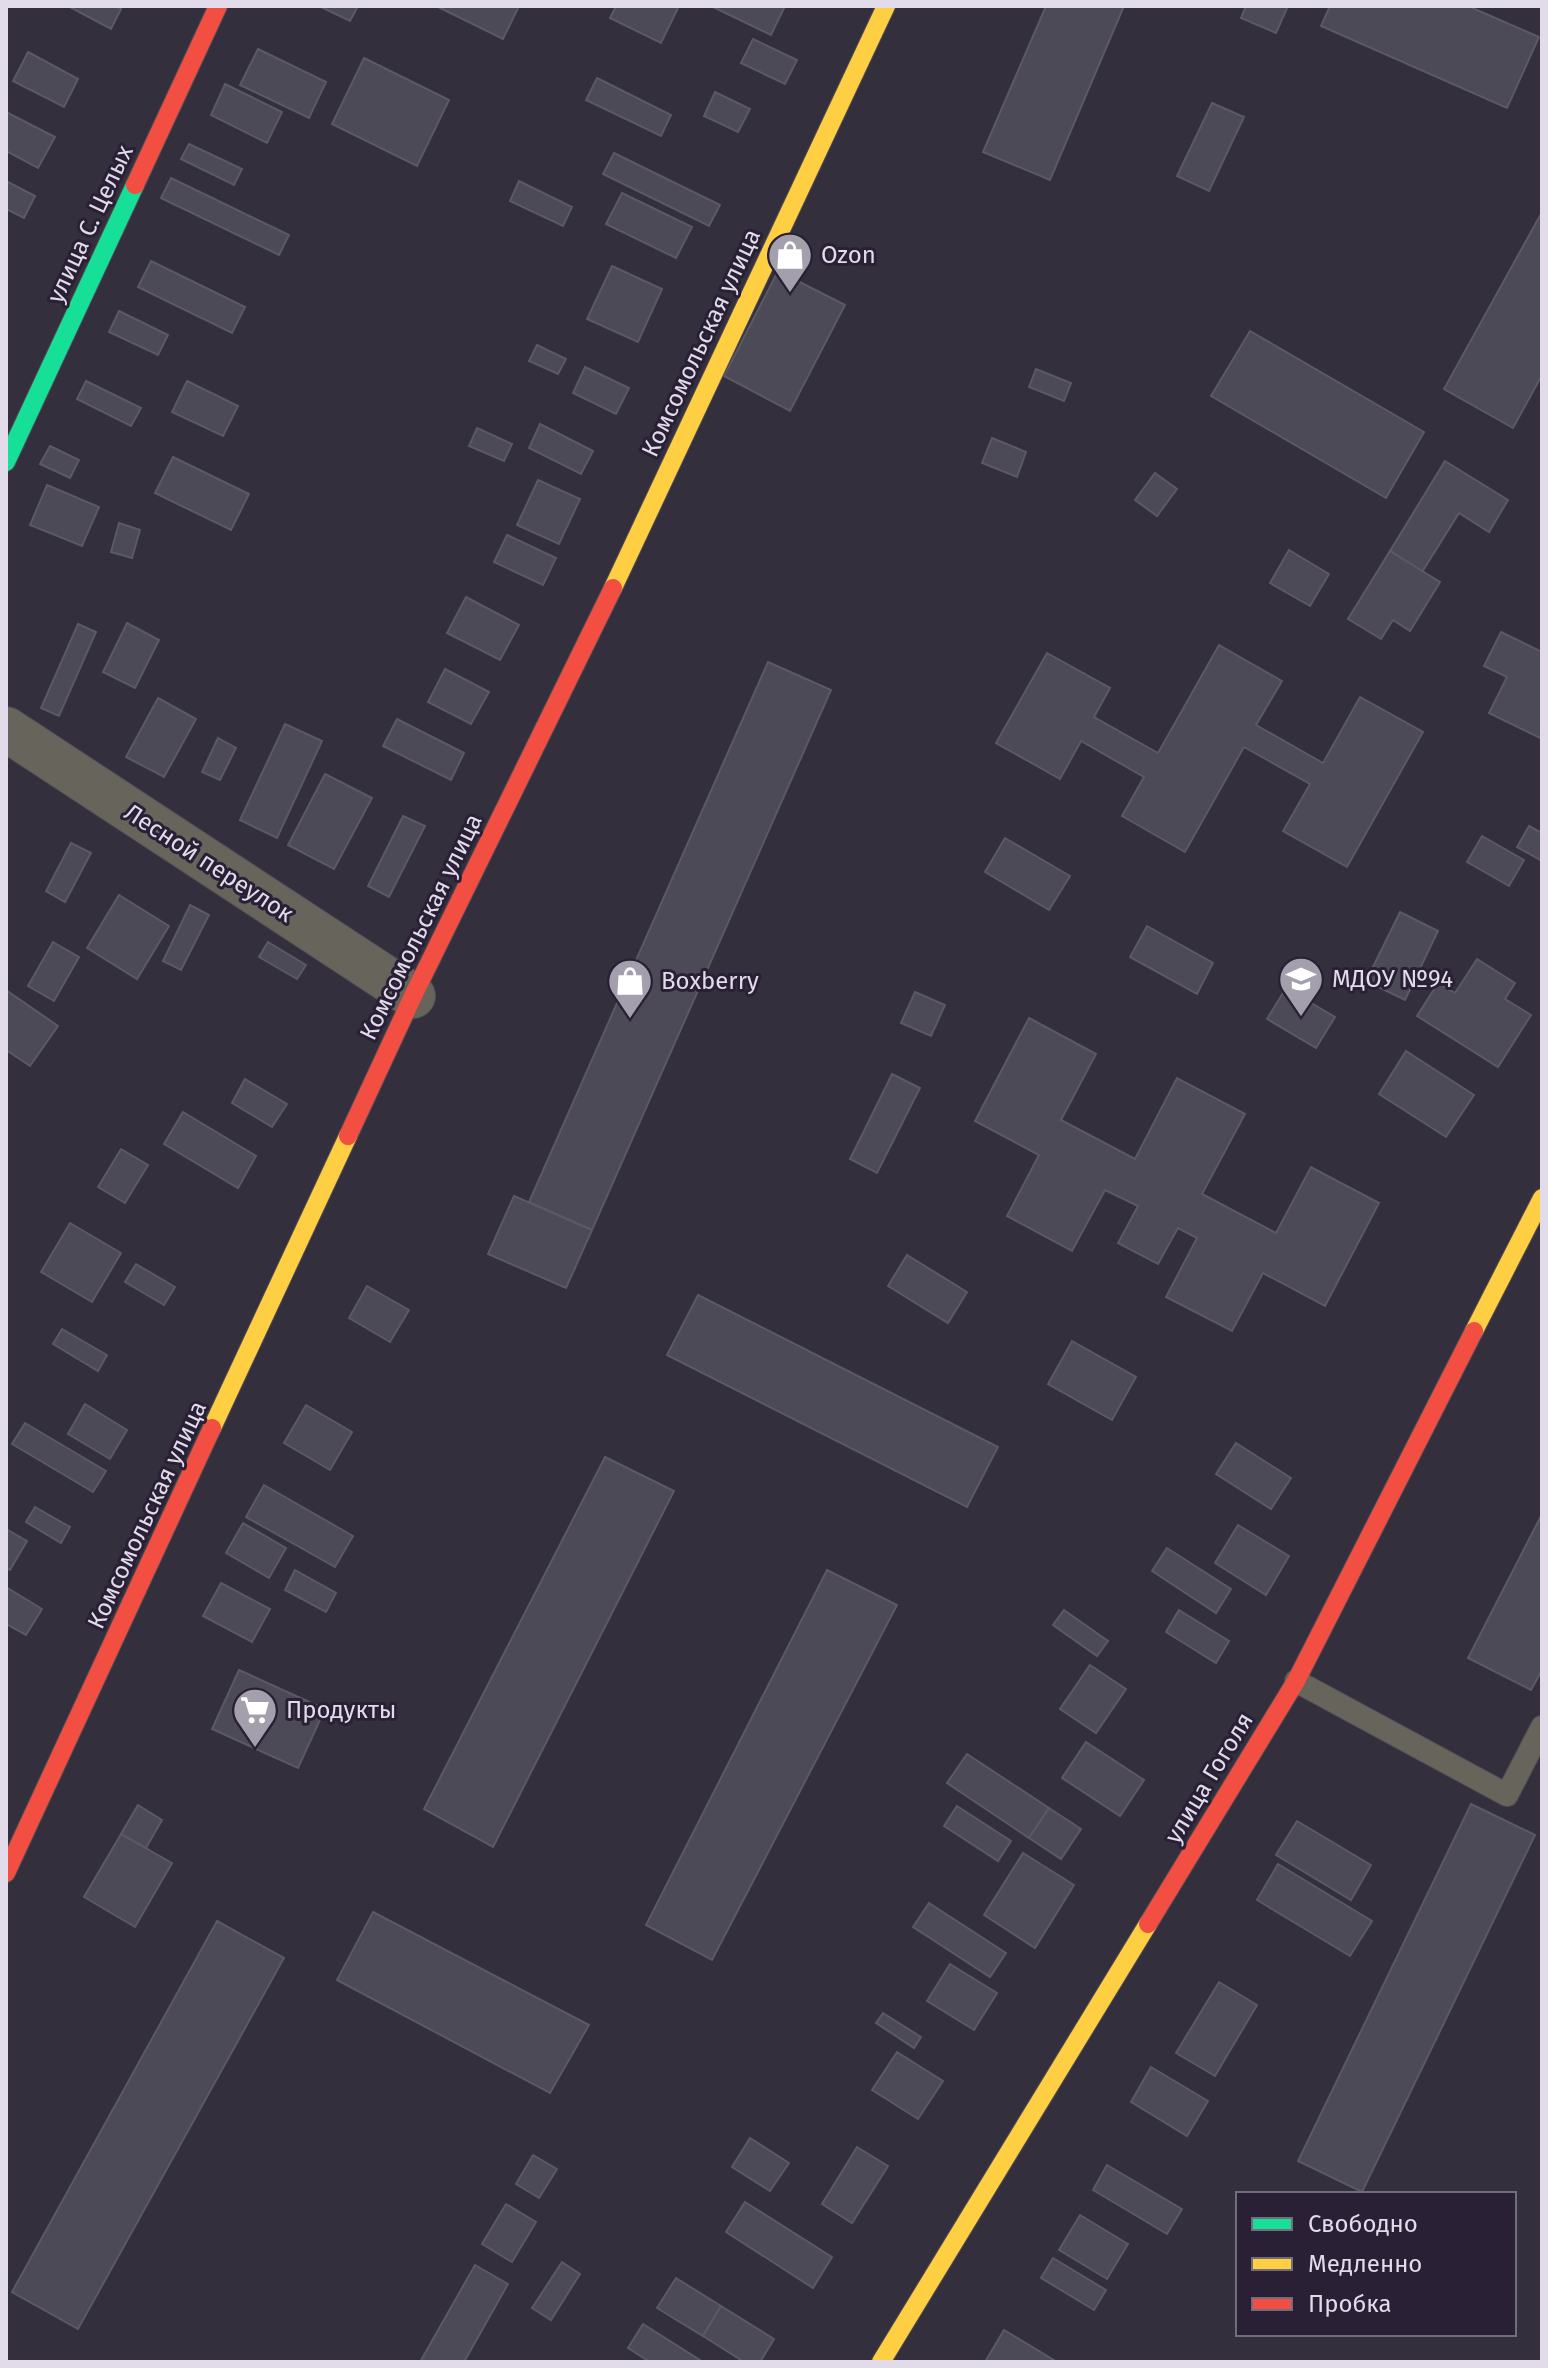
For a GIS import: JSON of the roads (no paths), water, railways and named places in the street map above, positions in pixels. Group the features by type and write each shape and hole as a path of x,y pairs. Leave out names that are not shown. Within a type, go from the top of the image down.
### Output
{"street":[{"name":"улица С. Целых","path":"6,462 218,6"},
{"name":"Комсомольская улица","path":"6,1873 413,996 624,565 886,6"},
{"name":"Лесной переулок","path":"6,729 413,996"},
{"name":"улица Гоголя","path":"881,2362 1296,1681 1542,1198"}],"lane":[{"path":"1296,1681 1507,1795 1542,1727"}],"place":[{"name":"Ozon","path":"790,294"},
{"name":"МДОУ №94","path":"1301,1018"},
{"name":"Boxberry","path":"630,1020"},
{"name":"Продукты","path":"255,1749"}]}
